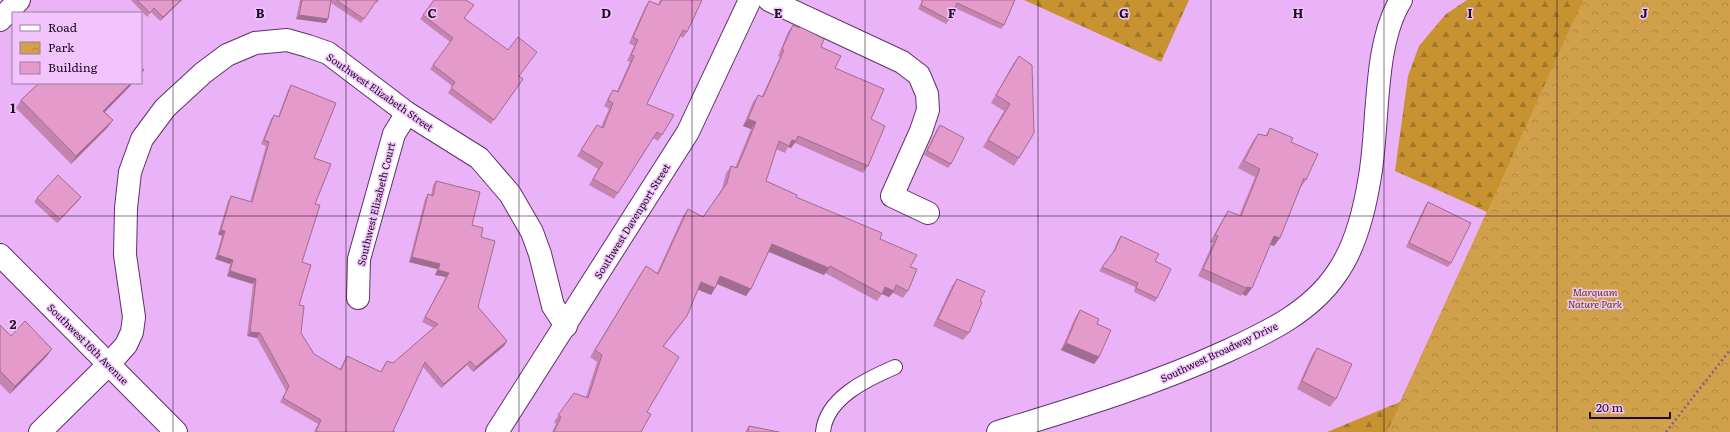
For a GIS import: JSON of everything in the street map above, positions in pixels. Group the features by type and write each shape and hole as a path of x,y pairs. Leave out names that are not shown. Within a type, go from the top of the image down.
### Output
{"street":[{"path":"0,20 19,0"},
{"name":"Southwest Davenport Street","path":"497,432 566,326 688,132 750,0"},
{"path":"769,0 902,62 919,75 927,94 928,110 921,131 892,196 928,213"},
{"name":"Southwest Broadway Drive","path":"998,432 1108,398 1197,365 1274,329 1302,310 1328,285 1344,262 1354,238 1366,199 1371,174 1386,39 1397,7 1402,0"},
{"name":"Southwest Elizabeth Street","path":"40,432 109,364 126,345 132,332 134,317 125,255 126,208 130,172 142,139 165,108 203,73 227,55 255,43 287,40 328,54 407,113 479,158 510,194 532,232 540,254 553,306 566,326"},
{"name":"Southwest Elizabeth Court","path":"358,298 359,260 394,134 407,113"},
{"name":"Southwest 16th Avenue","path":"0,255 176,432"}],"lane":[{"path":"823,432 828,412 840,400 857,387 880,374 895,368"}],"path":[{"path":"1666,432 1730,350"}],"green space":[{"path":"1024,0 1189,0 1161,62"},
{"name":"Marquam Nature Park","path":"1467,0 1730,0 1730,432 1327,432 1400,402 1487,212 1395,171 1408,76 1419,46 1446,14"},
{"name":"Marquam Nature Park","path":"1583,0 1730,0 1730,432 1387,432"}],"building":[{"path":"137,0 181,0 163,17 154,8 150,13"},
{"path":"302,0 331,0 328,19 299,15"},
{"path":"336,0 377,0 364,19"},
{"path":"434,0 466,0 474,5 464,18 508,50 518,37 537,52 519,76 523,79 494,120 451,88 455,82 433,65 453,38 423,15"},
{"path":"662,0 702,0 687,32 683,30 647,104 674,115 662,135 657,132 618,193 593,179 603,163 581,150 597,125 603,128 613,103 608,100 613,90 618,92 634,56 631,55 638,40 633,37 649,1 659,5"},
{"path":"923,0 1015,0 1004,25 957,3 949,20 921,5"},
{"path":"793,25 824,39 821,47 841,56 835,68 884,89 871,119 885,126 868,166 798,136 796,141 792,140 789,146 779,141 766,181 797,195 796,197 882,233 880,239 917,255 910,267 917,269 908,291 896,285 894,291 885,287 882,294 830,266 829,268 772,244 751,289 720,276 715,288 701,282 687,316 663,346 679,357 647,412 651,414 641,432 554,432 561,417 558,415 574,393 588,398 602,355 595,350 646,266 658,274 688,209 703,217 727,183 731,166 737,168 756,122 748,119 758,95 763,97 784,50 782,49"},
{"path":"1019,56 1032,65 1034,133 1019,158 988,140 1010,104 996,95"},
{"path":"38,84 130,84 103,111 113,120 76,156 21,100"},
{"path":"291,85 336,103 314,158 331,164 315,204 320,205 302,262 311,265 299,305 304,306 301,333 314,354 341,370 347,356 381,372 387,361 393,363 438,324 425,317 449,273 438,270 440,264 412,257 428,194 433,196 436,181 480,192 472,225 483,228 481,237 495,241 478,307 507,341 476,367 470,361 444,384 425,362 393,431 395,432 318,432 316,431 321,420 283,398 289,386 260,333 250,332 256,279 230,271 233,260 218,255 225,231 221,230 231,196 252,202 269,142 264,140 274,115 279,117"},
{"path":"940,125 964,138 951,164 927,151"},
{"path":"1270,128 1293,138 1291,142 1318,154 1306,180 1304,178 1280,238 1274,236 1252,288 1246,288 1203,269 1218,236 1215,235 1228,211 1241,216 1260,169 1244,161 1258,134 1267,136"},
{"path":"58,175 81,197 60,219 37,198"},
{"path":"1428,202 1471,223 1451,263 1409,243"},
{"path":"1121,236 1159,254 1155,261 1171,269 1157,298 1136,288 1138,283 1102,267 1115,250"},
{"path":"957,279 985,291 969,333 938,319"},
{"path":"1080,310 1099,319 1097,324 1111,330 1099,357 1066,343"},
{"path":"25,321 52,349 15,386 0,371 0,325 11,336"},
{"path":"1317,348 1352,364 1336,399 1302,381"},
{"path":"749,426 779,432 748,432"}]}
